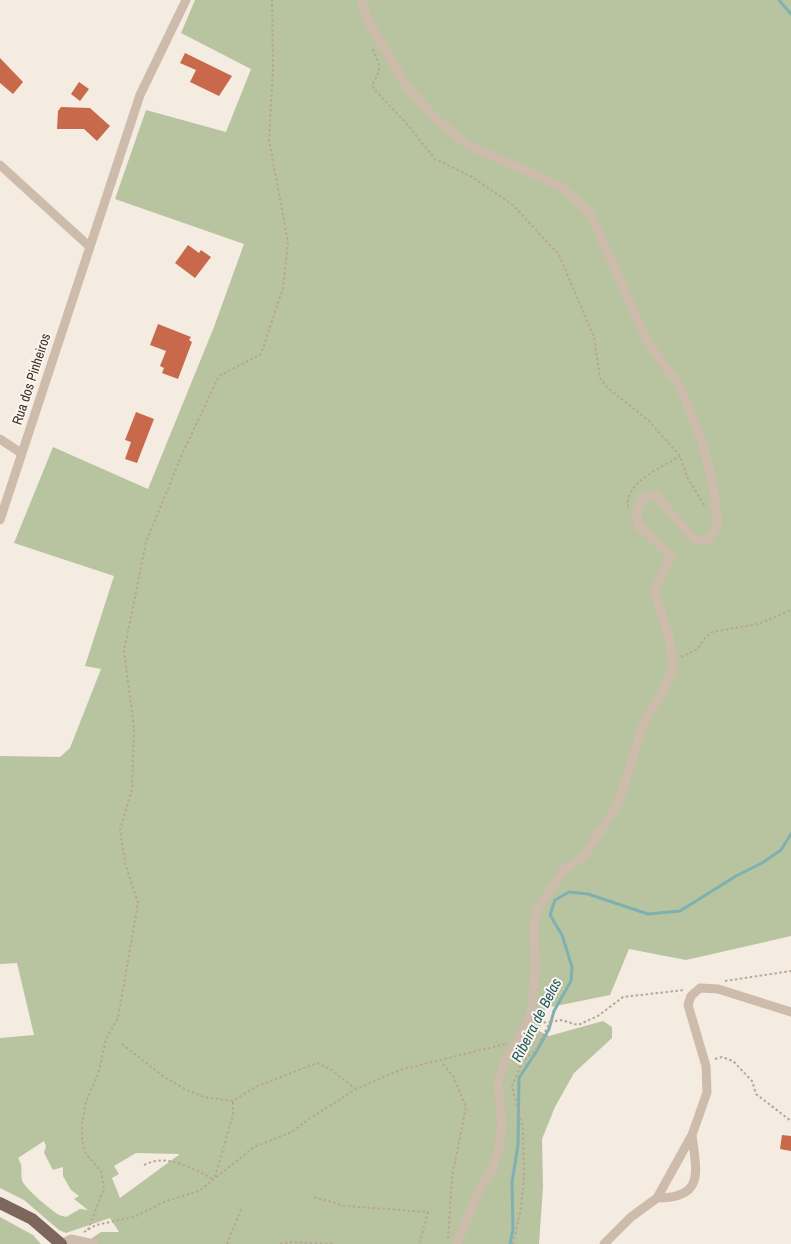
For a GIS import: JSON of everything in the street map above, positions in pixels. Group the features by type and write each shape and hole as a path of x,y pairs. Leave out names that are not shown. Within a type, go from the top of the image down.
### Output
{"main road":[{"path":"0,1203 32,1219 64,1242"}],"street":[{"name":"Rua dos Pinheiros","path":"0,520 140,95 186,0"},
{"path":"361,0 368,21 408,88 433,116 466,144 562,187 590,213 647,341 680,387 703,444 713,485 718,526 707,541 695,540 655,495 642,498 636,513 639,526 671,556 654,591 669,636 673,668 644,722 618,804 583,857 562,871 537,909 534,924 534,988 527,1024 506,1059 498,1082 502,1124 498,1148 492,1170 478,1192 457,1244"},
{"path":"0,165 90,247"},
{"path":"0,439 21,453"},
{"path":"658,1198 692,1134 707,1092 705,1062 688,1005 691,996 700,988 718,989 791,1012"},
{"path":"604,1244 631,1216 658,1198 682,1195 692,1187 696,1179 692,1134"},
{"path":"64,1242 94,1244"}],"path":[{"path":"88,1230 104,1188 102,1171 86,1154 82,1140 82,1125 86,1102 98,1071 106,1039 118,1018 138,903 125,863 120,830 132,789 134,728 124,651 146,542 183,452 219,376 261,354 283,288 288,242 269,140 273,68 272,0"},
{"path":"372,47 380,65 380,71 372,85 435,159 472,177 513,205 559,255 594,337 600,378 608,388 649,422 680,456 687,477 704,506 717,519"},
{"path":"638,520 630,514 627,505 634,486 680,456"},
{"path":"672,660 692,654 712,632 758,624 791,610"},
{"path":"527,1024 560,1020 578,1025 598,1016"},
{"path":"513,1244 521,1208 524,1176 523,1129 512,1086 522,1062 537,1048 550,1022"},
{"path":"64,1242 96,1226 134,1217 166,1202 199,1191 254,1146 292,1132 356,1089 400,1070 515,1042"},
{"path":"122,1044 164,1077 204,1098 232,1101 255,1087 317,1063 330,1069 356,1089"},
{"path":"705,1062 722,1057 733,1061 752,1081 756,1094 791,1121"},
{"path":"442,1064 453,1076 466,1107 452,1177 448,1244"},
{"path":"214,1178 233,1115 232,1101"},
{"path":"144,1165 152,1161 164,1160 188,1166 214,1178"},
{"path":"314,1197 346,1206 428,1212 419,1244"},
{"path":"227,1244 242,1207"},
{"path":"280,1244 291,1242 334,1244"}],"green space":[{"path":"195,0 791,0 791,936 686,960 629,949 610,995 546,1008 539,1031 549,1036 603,1021 612,1027 612,1038 574,1073 555,1107 542,1139 543,1187 539,1244 83,1244 101,1232 119,1232 110,1218 66,1233 59,1230 24,1200 0,1188 0,1038 34,1035 17,963 0,964 0,756 60,757 70,748 101,669 85,666 114,576 14,543 53,447 148,489 214,327 244,244 115,199 146,110 226,132 251,69 181,33","holes":["44,1141 46,1146 44,1153 53,1170 63,1167 63,1176 71,1190 79,1196 74,1199 88,1210 80,1209 66,1217 59,1215 38,1199 24,1184 21,1164 18,1158","136,1153 180,1154 120,1198 112,1178 119,1174 114,1166"]},
{"path":"0,1217 33,1235 41,1244 0,1244"}],"building":[{"path":"185,53 232,76 219,96 190,82 196,70 180,63"},
{"path":"0,58 23,82 13,94 0,83"},
{"path":"79,82 89,89 80,101 71,94"},
{"path":"61,107 90,108 110,126 97,141 84,129 57,129 58,111"},
{"path":"188,245 199,253 201,250 211,257 195,278 175,263"},
{"path":"158,324 191,337 189,340 192,342 178,379 162,373 164,368 160,366 166,351 150,345"},
{"path":"136,412 154,419 137,463 125,459 131,442 125,440"},
{"path":"782,1135 791,1136 791,1151 780,1149"}],"waterway":[{"path":"779,0 791,14"},
{"name":"Ribeira de Belas","path":"510,1244 513,1229 512,1182 518,1145 519,1078 549,1029 554,1011 571,981 572,967 562,935 550,915 555,900 569,892 588,894 648,914 680,911 781,850 791,834"}]}
